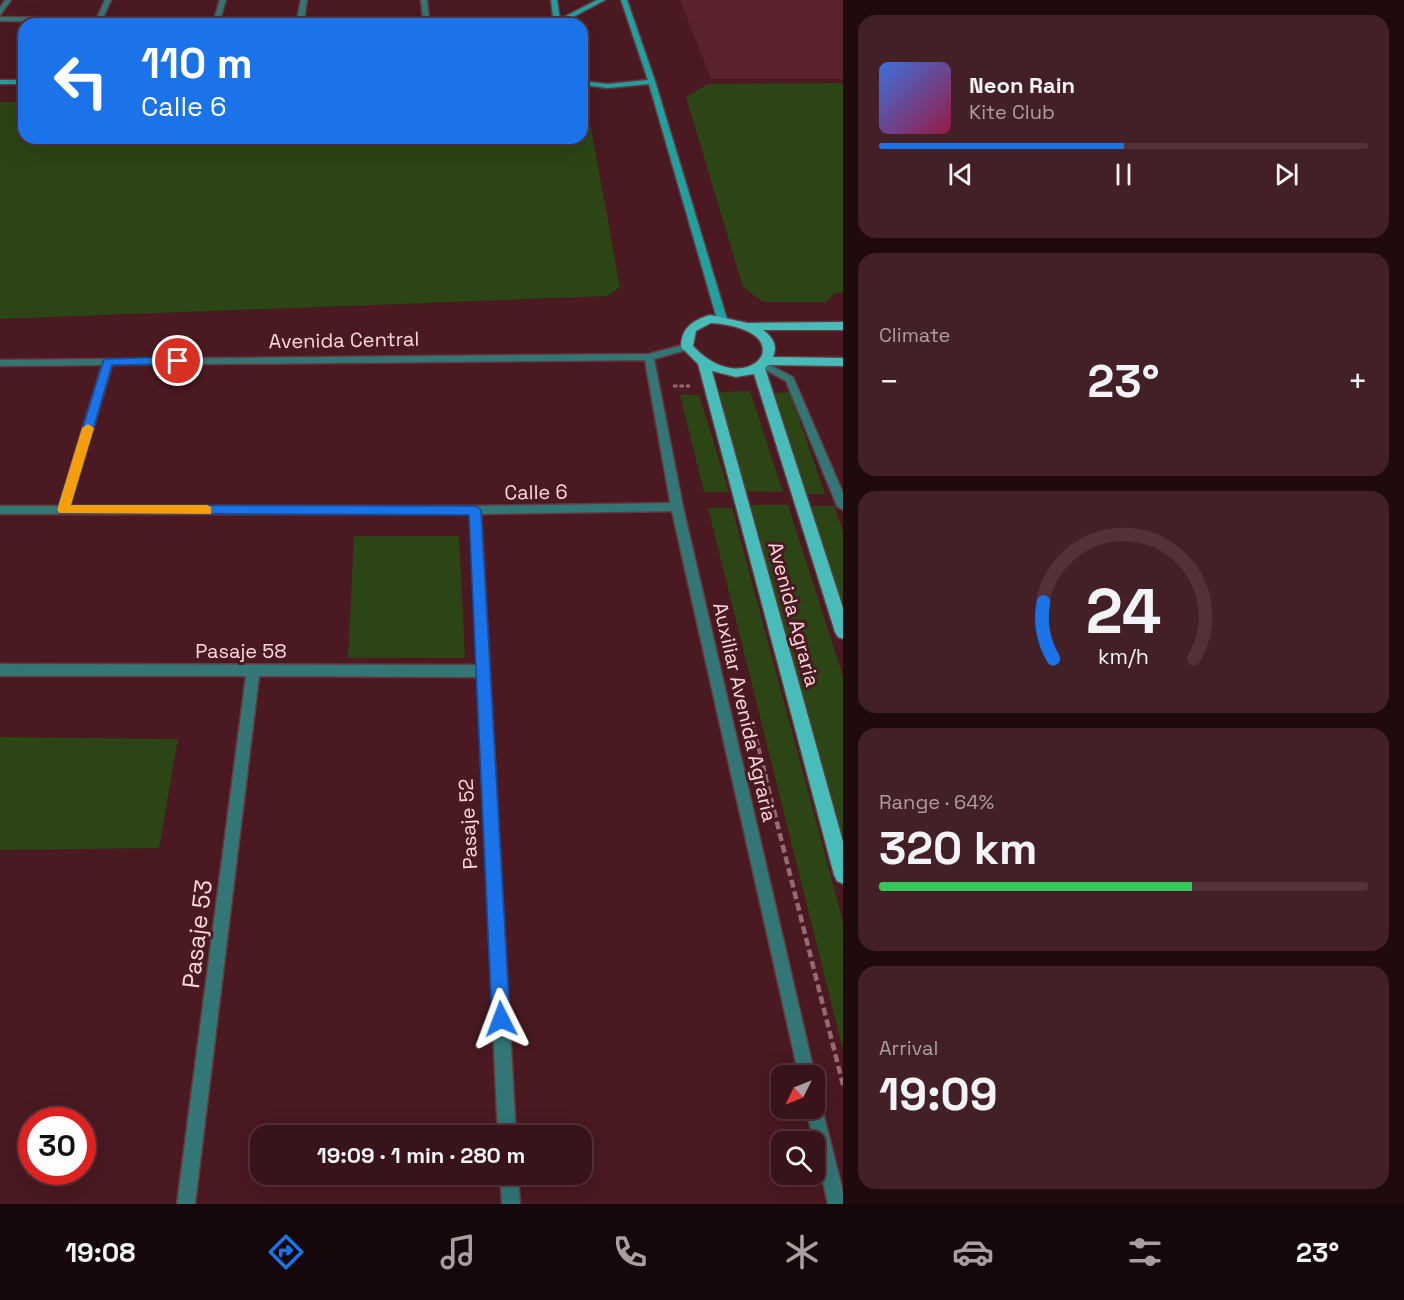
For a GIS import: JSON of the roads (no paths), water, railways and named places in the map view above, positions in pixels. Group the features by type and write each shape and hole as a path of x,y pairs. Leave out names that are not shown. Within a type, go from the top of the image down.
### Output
{"main road":[{"path":"554,0 556,18"},
{"path":"568,18 602,0"},
{"path":"624,0 652,81 722,319"},
{"path":"588,84 625,86 652,81"},
{"path":"0,82 18,82"},
{"path":"843,326 750,326 722,319 710,320 690,330 687,347 704,364 732,372 762,364 843,362"},
{"path":"750,326 767,343 768,352 762,364"},
{"name":"Avenida Agraria","path":"704,364 843,875"},
{"name":"Avenida Agraria","path":"762,364 843,632"}],"street":[{"path":"0,13 8,0"},
{"path":"100,18 108,0"},
{"path":"217,18 223,0"},
{"path":"301,18 304,0"},
{"path":"424,0 426,18"},
{"path":"0,19 18,19"},
{"name":"Avenida Central","path":"0,363 649,357 687,347"},
{"name":"Auxiliar Avenida Agraria","path":"649,357 676,507 804,1065"},
{"path":"63,510 108,362"},
{"path":"762,364 790,379 842,502"},
{"name":"Calle 6","path":"0,510 475,510 676,507"},
{"name":"Pasaje 52","path":"475,510 506,1125"},
{"name":"Pasaje 58","path":"0,670 483,670"},
{"name":"Pasaje 53","path":"186,1204 253,670"},
{"path":"817,1119 837,1204"},
{"path":"510,1185 511,1204"}]}
